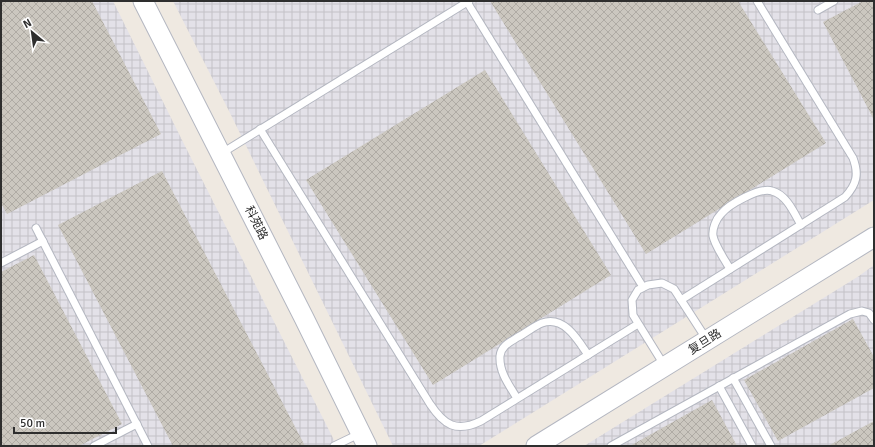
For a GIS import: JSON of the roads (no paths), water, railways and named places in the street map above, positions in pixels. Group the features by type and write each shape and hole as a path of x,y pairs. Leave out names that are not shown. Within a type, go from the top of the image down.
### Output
{"street":[{"name":"科苑路","path":"143,1 225,151"},
{"name":"科苑路","path":"156,1 225,151 365,436 377,446"},
{"name":"复旦路","path":"536,446 874,237"}],"lane":[{"path":"681,300 846,197 853,189 857,176 853,158 757,1"},
{"path":"818,10 834,1"},
{"path":"225,151 468,2 643,287"},
{"path":"260,129 438,416 448,425 459,427 471,425 638,324"},
{"path":"730,269 713,236 716,221 725,209 754,192 772,190 786,201 801,225"},
{"path":"36,228 148,446"},
{"path":"1,263 43,241"},
{"path":"665,366 633,315 632,300 638,290 648,285 662,283 674,289 707,340"},
{"path":"612,446 850,314 862,311 869,313 874,320"},
{"path":"517,398 501,370 500,355 506,344 541,323 549,321 557,323 572,332 588,355"},
{"path":"733,378 771,446"},
{"path":"719,386 752,446"},
{"path":"94,446 137,424"},
{"path":"334,446 365,436"}]}
